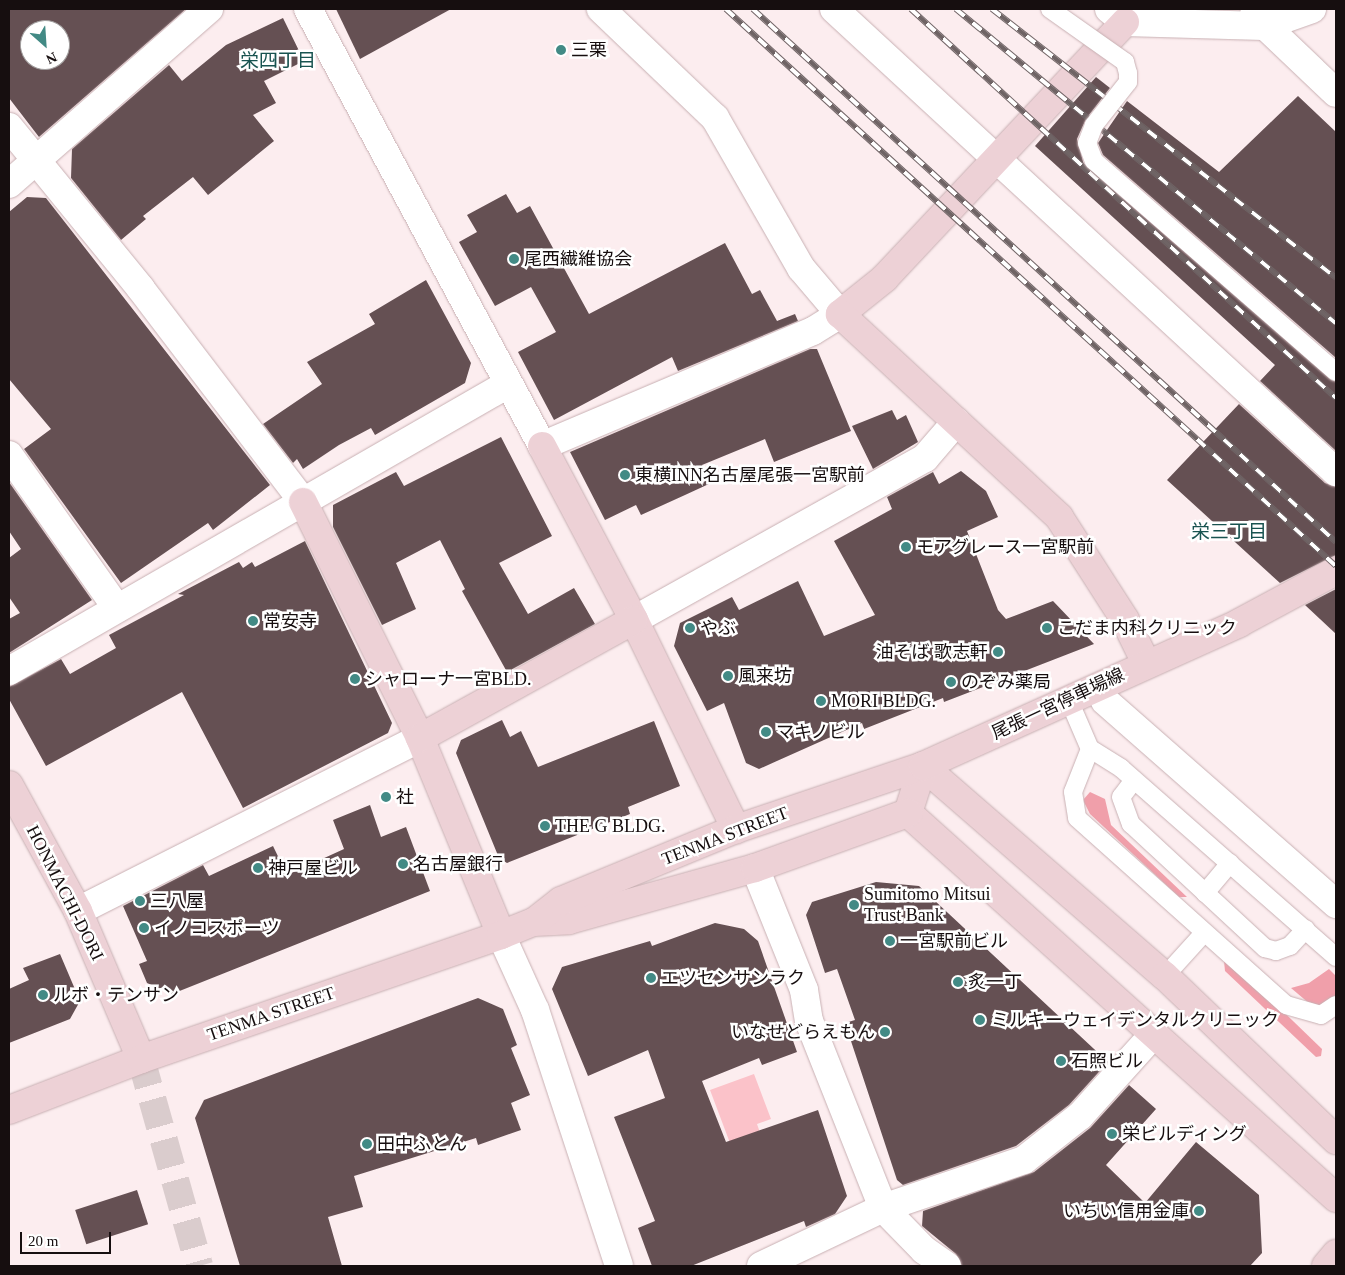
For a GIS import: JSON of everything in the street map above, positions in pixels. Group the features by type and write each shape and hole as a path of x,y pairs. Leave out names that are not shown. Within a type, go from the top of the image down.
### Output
{"street":[{"path":"9,184 208,9"},
{"path":"308,9 634,620 736,830"},
{"path":"602,9 715,118 801,268 840,314 1059,517 1125,620 1146,663"},
{"path":"834,9 1336,472"},
{"path":"542,446 813,331 840,314 885,278 1117,15 1256,17 1312,9"},
{"path":"1256,17 1336,93"},
{"path":"9,127 34,162 140,289 303,502 420,738 501,935 535,1010 619,1266"},
{"path":"9,671 508,384"},
{"path":"78,911 420,738 925,458 956,422"},
{"path":"9,455 117,608"},
{"name":"尾張一宮停車場線","path":"923,766 1068,698 1239,623 1336,571"},
{"path":"1105,701 1336,904"},
{"path":"1336,1140 1165,976 923,766 908,813 1336,1198"},
{"name":"TENMA STREET","path":"9,1110 141,1059 501,935 534,922 560,901 736,830 923,766"},
{"name":"HONMACHI-DORI","path":"9,785 78,911 141,1059"},
{"name":"TENMA STREET","path":"534,922 569,920 755,868 908,813"},
{"path":"755,868 804,990 809,1022 883,1208 924,1250 947,1266"},
{"path":"761,1266 883,1208 1024,1160 1080,1116 1153,1034"},
{"path":"1326,1266 1336,1254"}],"lane":[{"path":"1050,9 1125,62 1128,82 1094,125 1087,143 1094,161 1336,372"},
{"path":"1068,698 1090,749 1134,780 1306,928 1336,957"},
{"path":"1090,749 1073,792 1077,818 1286,1005 1321,1015 1336,1005"},
{"path":"1134,780 1122,797 1131,824 1266,948 1276,951 1290,946 1306,928"},
{"path":"1206,893 1230,862"},
{"path":"1165,976 1204,933"}],"shaded area":[{"path":"1090,792 1105,799 1111,825 1187,897 1179,897 1090,814 1083,800"},
{"path":"1224,961 1233,963 1322,1049 1321,1056 1316,1057 1225,971"},
{"path":"1329,969 1336,976 1336,999 1317,1010 1291,988 1309,983"},
{"path":"754,1074 771,1119 757,1124 765,1147 736,1159 710,1090"}],"building":[{"path":"9,9 186,9 39,137 9,98"},
{"path":"336,9 451,9 360,59"},
{"path":"283,18 304,61 264,81 276,103 253,115 274,141 208,195 193,177 143,216 146,219 121,240 71,178 72,149 169,65 182,81 226,45"},
{"path":"1096,77 1110,88 1086,119 1077,139 1084,165 1336,382 1336,451 1260,381 1275,365 1035,146"},
{"path":"1298,96 1336,132 1336,358 1103,155 1098,143 1127,101 1219,172"},
{"path":"506,194 517,213 530,206 589,314 725,243 752,294 760,290 777,321 795,314 798,321 678,371 672,357 554,420 518,352 556,332 531,287 495,306 459,242 477,232 467,215"},
{"path":"27,197 46,198 270,485 213,530 208,523 121,583 24,449 51,429 9,379 9,212"},
{"path":"426,280 471,363 465,383 375,435 371,428 339,445 303,469 297,459 293,463 263,424 322,384 307,362 375,324 369,314"},
{"path":"810,349 817,349 851,431 774,462 765,439 702,465 711,483 641,515 636,505 605,520 570,452"},
{"path":"1239,404 1325,483 1336,487 1336,555 1280,583 1167,480"},
{"path":"892,410 897,420 906,415 918,442 873,469 852,426"},
{"path":"501,437 552,536 499,563 528,614 574,588 595,624 507,672 462,591 465,589 440,540 396,563 416,609 382,625 333,527 333,505 396,472 404,486"},
{"path":"961,471 986,491 998,517 967,531 998,610 1006,619 1053,601 1094,644 944,702 943,698 864,729 862,723 759,769 746,763 724,703 707,711 674,646 680,623 732,597 739,610 798,581 824,636 875,615 834,541 892,509 887,497 933,472 939,484"},
{"path":"9,482 92,600 9,653 9,619 20,613 9,597 9,558 21,549 9,531"},
{"path":"305,541 392,723 388,733 243,808 182,692 46,766 9,699 9,687 61,659 70,674 116,648 109,635 184,595 178,594 239,562 243,568 252,562 255,567"},
{"path":"1336,589 1336,634 1305,605"},
{"path":"502,720 510,737 521,731 538,767 654,721 680,786 628,807 630,814 507,863 499,858 456,753 461,740"},
{"path":"370,805 381,837 406,827 430,891 172,994 147,983 139,964 147,961 123,906 203,865 209,876 273,846 287,875 344,849 333,820"},
{"path":"876,882 919,886 1108,1062 1069,1105 1016,1146 903,1185 897,1180 845,1023 855,1020 837,969 825,973 806,915 812,902"},
{"path":"715,923 744,929 758,941 797,1052 762,1065 759,1058 702,1081 726,1142 818,1110 847,1196 835,1214 806,1227 804,1221 691,1266 652,1266 638,1228 655,1221 614,1117 665,1098 648,1050 588,1076 552,989 562,967 650,941 652,946"},
{"name":"ルボ・テンサン","path":"60,954 80,1001 70,1019 9,1043 9,989 29,980 23,968"},
{"path":"478,998 503,1009 517,1045 511,1048 530,1095 511,1103 521,1130 478,1145 476,1138 354,1176 363,1207 328,1217 342,1266 240,1266 195,1118 204,1100"},
{"path":"1129,1085 1156,1109 1106,1165 1145,1203 1196,1142 1259,1195 1262,1253 1250,1266 962,1266 956,1254 922,1226 923,1211 1034,1172 1090,1128"},
{"path":"137,1190 148,1224 86,1244 75,1210"}],"tunnel":[{"path":"141,1059 199,1266"}],"railway":[{"path":"726,9 1336,566"},
{"path":"753,9 1336,542"},
{"path":"911,9 1336,398"},
{"path":"956,9 1336,323"},
{"path":"992,9 1336,278"}],"place":[{"name":"三栗","path":"561,50"},
{"name":"尾西繊維協会","path":"514,259"},
{"name":"東横INN名古屋尾張一宮駅前","path":"625,475"},
{"name":"モアグレース一宮駅前","path":"906,547"},
{"name":"常安寺","path":"253,621"},
{"name":"やぶ","path":"690,628"},
{"name":"こだま内科クリニック","path":"1047,628"},
{"name":"油そば 歌志軒","path":"998,652"},
{"name":"風来坊","path":"728,676"},
{"name":"シャローナ一宮BLD.","path":"355,679"},
{"name":"のぞみ薬局","path":"951,682"},
{"name":"MORI BLDG.","path":"821,701"},
{"name":"マキノビル","path":"766,732"},
{"name":"社","path":"386,797"},
{"name":"THE G BLDG.","path":"545,826"},
{"name":"名古屋銀行","path":"403,864"},
{"name":"神戸屋ビル","path":"258,868"},
{"name":"三八屋","path":"140,901"},
{"name":"Sumitomo Mitsui Trust Bank","path":"854,905"},
{"name":"イノコスポーツ","path":"144,928"},
{"name":"一宮駅前ビル","path":"890,941"},
{"name":"エツセンサンラク","path":"651,978"},
{"name":"炙一丁","path":"958,982"},
{"name":"ルボ・テンサン","path":"43,995"},
{"name":"ミルキーウェイデンタルクリニック","path":"980,1020"},
{"name":"いなせどらえもん","path":"885,1032"},
{"name":"石照ビル","path":"1061,1061"},
{"name":"栄ビルディング","path":"1112,1134"},
{"name":"田中ふとん","path":"367,1144"},
{"name":"いちい信用金庫","path":"1199,1211"}],"district":[{"name":"栄四丁目","path":"278,61"},
{"name":"栄三丁目","path":"1229,532"}]}
